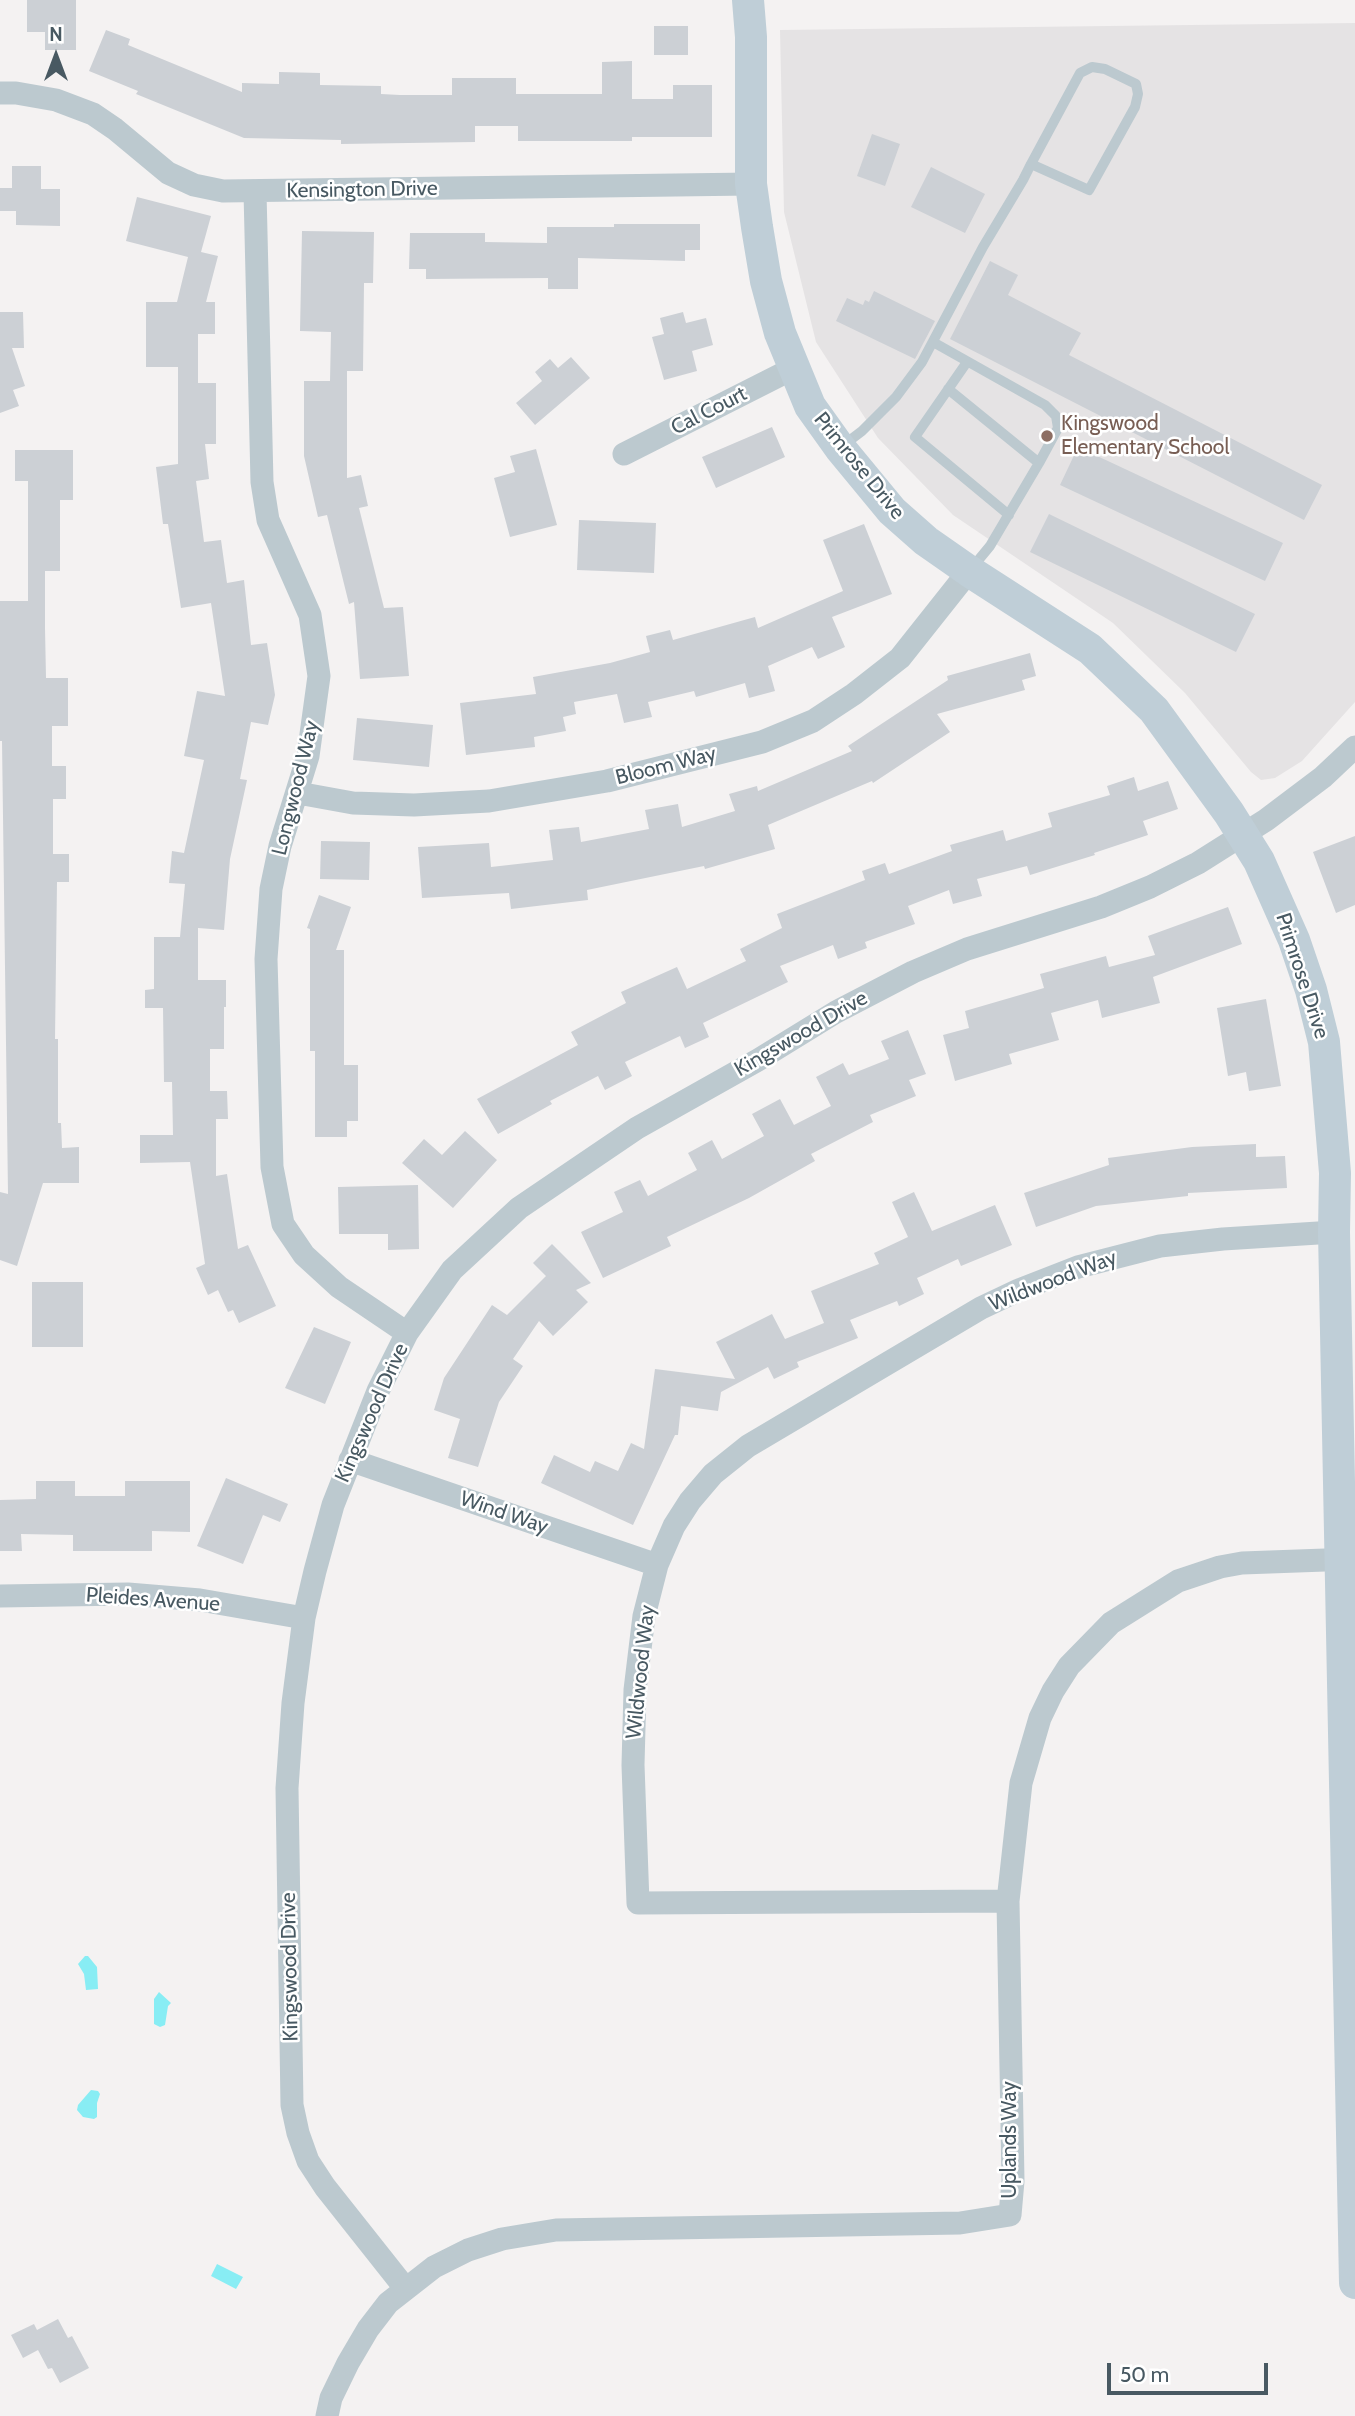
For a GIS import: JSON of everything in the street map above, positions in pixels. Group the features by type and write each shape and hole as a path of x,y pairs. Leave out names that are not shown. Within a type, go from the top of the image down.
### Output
{"street":[{"name":"Primrose Drive","path":"748,0 751,37 751,184 765,281 780,333 810,406 840,448 892,511 926,541 969,572 1090,649 1154,709 1244,835 1271,886 1311,990 1324,1042 1335,1173 1334,1232 1349,1559 1355,2283"},
{"name":"Kensington Drive","path":"0,93 56,100 93,114 168,173 194,185 223,191 751,184"},
{"name":"Longwood Way","path":"255,192 262,482 268,520 310,615 319,676 308,756 299,793 280,846 271,889 266,959 272,1167 282,1224 304,1255 339,1287 407,1333"},
{"name":"Cal Court","path":"624,454 794,368"},
{"name":"Bloom Way","path":"299,793 354,803 414,805 489,801 607,781 762,742 813,721 854,694 900,658 969,572"},
{"name":"Kingswood Drive","path":"405,2288 325,2187 308,2161 298,2133 292,2105 288,1759 304,1618 333,1505 378,1391 407,1333 452,1270 519,1208 637,1128 758,1060 836,1012 913,972 967,949 1101,907 1186,869 1244,835 1323,777 1355,747"},
{"name":"Wildwood Way","path":"1008,1901 638,1903 633,1765 635,1690 644,1616 657,1565 674,1526 690,1501 713,1474 748,1446 990,1303 1019,1290 1078,1267 1160,1246 1334,1232"},
{"name":"Wind Way","path":"350,1460 657,1565"},
{"name":"Uplands Way","path":"327,2416 331,2398 342,2375 368,2329 388,2303 434,2267 468,2250 502,2239 537,2231 960,2223 1010,2215 1013,2181 1008,1901 1021,1783 1040,1718 1053,1691 1088,1643 1111,1623 1178,1581 1242,1563 1349,1559"},
{"name":"Pleides Avenue","path":"0,1596 128,1594 200,1600 304,1618"}],"lane":[{"path":"840,448 862,431 896,397 922,362 1080,73 1092,67 1105,69 1136,84 1138,94 1135,107 1089,190 1031,164"},
{"path":"933,342 1045,405 1056,416 1058,428 1009,515 969,572"},
{"path":"967,362 915,437 1009,515"},
{"path":"948,389 1039,463"}],"shaded area":[{"path":"1355,23 1355,702 1302,761 1275,778 1261,780 1251,772 1185,693 1113,623 953,515 878,438 816,342 784,212 780,30"}],"water":[{"path":"85,1956 97,1967 98,1989 86,1990 84,1974 78,1964"},
{"path":"159,1992 171,2003 168,2006 165,2025 160,2027 154,2024 154,1999"},
{"path":"91,2090 100,2094 97,2117 94,2119 83,2117 77,2110"},
{"path":"217,2264 243,2277 236,2289 211,2276"}],"building":[{"path":"27,0 76,0 76,50 45,50 45,32 27,32"},
{"path":"654,26 688,26 688,55 654,55"},
{"path":"106,30 130,39 128,45 242,92 242,83 279,84 279,72 320,73 320,85 381,86 381,94 452,95 452,78 516,78 516,94 602,94 602,62 632,61 632,99 673,99 673,85 712,85 712,137 632,137 632,141 518,141 518,126 475,126 475,142 341,144 341,140 244,138 136,94 138,91 89,71"},
{"path":"872,134 900,144 885,186 857,176"},
{"path":"12,166 41,166 41,189 60,189 60,226 16,225 16,211 0,211 0,188 12,188"},
{"path":"931,167 985,194 965,233 911,207"},
{"path":"137,197 211,216 201,252 218,256 206,302 215,302 215,334 198,334 198,383 216,383 216,444 205,444 209,479 196,481 204,542 221,540 227,583 244,580 251,645 267,643 275,695 268,725 251,722 240,779 247,780 230,859 224,930 198,928 198,980 226,980 224,1049 210,1049 210,1091 227,1091 228,1119 216,1119 216,1176 227,1174 238,1249 248,1245 276,1306 239,1323 233,1310 228,1312 218,1290 208,1295 196,1268 205,1264 190,1162 140,1163 140,1135 173,1135 172,1082 164,1082 163,1008 145,1008 145,990 154,989 154,937 180,937 185,884 169,883 172,851 184,853 204,760 184,756 197,691 225,696 211,603 181,608 168,524 163,524 156,467 178,464 178,367 146,367 146,302 177,302 188,257 126,241"},
{"path":"614,224 700,224 700,250 685,250 685,261 578,258 578,289 548,289 548,278 426,279 426,269 409,269 410,233 485,233 485,242 547,243 547,227 614,227"},
{"path":"302,231 374,232 373,283 364,283 363,371 347,371 347,478 361,475 368,506 359,508 384,608 403,607 409,676 360,679 354,602 349,604 327,515 318,517 304,456 304,381 330,381 331,332 300,331"},
{"path":"990,261 1018,275 1008,295 1081,333 1069,355 1322,485 1304,520 950,339"},
{"path":"874,291 935,321 915,359 836,321 847,298 863,305 865,300 869,302"},
{"path":"0,312 23,312 24,348 12,348 25,386 13,390 19,406 0,413"},
{"path":"683,312 686,323 706,318 713,345 692,351 697,371 664,380 652,337 664,334 660,318"},
{"path":"571,357 590,378 535,425 516,403 542,381 535,372 550,359 558,368"},
{"path":"772,427 785,457 716,488 702,457"},
{"path":"1078,447 1283,543 1265,581 1060,485"},
{"path":"536,449 557,525 510,537 494,478 515,472 510,456"},
{"path":"15,450 73,450 73,500 60,500 60,571 45,571 45,628 46,678 68,678 68,726 52,726 52,766 66,766 66,799 53,799 53,854 69,854 69,882 57,882 55,1039 58,1039 58,1123 61,1123 62,1148 79,1147 79,1183 43,1183 17,1266 0,1260 0,1192 8,1194 0,601 28,601 28,481 15,481"},
{"path":"1049,514 1255,614 1236,652 1030,552"},
{"path":"579,520 656,523 654,573 577,570"},
{"path":"864,524 892,594 832,617 845,647 818,659 812,647 768,666 775,691 749,698 745,683 696,697 694,691 648,702 652,717 624,723 617,694 574,702 576,714 563,717 566,731 534,737 535,747 466,755 460,703 536,694 533,677 610,663 650,652 646,636 670,630 673,640 755,617 758,628 843,591 823,540"},
{"path":"1030,653 1036,676 1022,680 1025,690 937,714 950,732 873,783 872,781 768,825 775,849 705,869 704,866 587,890 588,900 511,909 509,893 422,898 418,847 489,843 491,867 553,860 549,830 579,827 581,842 649,829 645,810 678,804 682,827 735,811 729,794 757,786 758,791 852,751 848,746 948,680 947,676"},
{"path":"357,718 433,725 429,767 353,760"},
{"path":"1134,777 1138,791 1168,781 1178,809 1143,821 1148,835 1030,875 1027,866 977,879 982,896 953,904 949,890 908,906 915,924 865,942 867,948 838,959 833,945 780,966 788,982 703,1023 709,1037 685,1048 680,1036 625,1062 632,1076 605,1090 598,1076 550,1101 552,1104 498,1134 477,1099 578,1045 571,1032 626,1003 621,992 677,967 687,989 746,961 740,949 782,928 777,914 865,880 862,871 885,863 889,874 952,851 950,845 1003,830 1006,841 1052,827 1048,813 1110,795 1107,786"},
{"path":"1355,836 1355,905 1336,913 1313,852"},
{"path":"321,841 370,842 369,880 320,879"},
{"path":"319,895 351,907 336,950 344,950 344,1065 358,1065 358,1121 347,1121 347,1137 315,1137 315,1051 310,1051 310,929 307,928"},
{"path":"1228,907 1242,944 1153,977 1160,1003 1102,1018 1098,1000 1051,1013 1059,1040 1009,1054 1012,1064 955,1081 943,1035 969,1028 965,1011 1044,988 1040,974 1106,956 1109,967 1155,955 1148,936"},
{"path":"1266,999 1281,1086 1249,1091 1246,1072 1228,1076 1217,1008"},
{"path":"908,1030 926,1074 909,1080 916,1096 870,1115 873,1122 811,1154 815,1161 749,1198 667,1237 671,1246 603,1278 581,1232 623,1212 614,1192 640,1180 648,1196 697,1170 688,1153 712,1140 722,1159 764,1136 752,1114 780,1099 794,1125 831,1106 816,1077 843,1063 849,1075 889,1059 881,1041"},
{"path":"465,1131 497,1160 453,1208 402,1163 424,1139 442,1155"},
{"path":"1256,1144 1256,1157 1285,1156 1287,1188 1188,1193 1188,1196 1096,1206 1036,1227 1024,1193 1109,1165 1108,1158 1192,1147"},
{"path":"418,1185 419,1249 388,1250 388,1234 339,1234 338,1187"},
{"path":"914,1192 932,1231 995,1205 1012,1245 961,1266 958,1259 917,1278 924,1294 899,1306 897,1301 850,1320 858,1338 797,1362 799,1367 774,1379 768,1367 721,1392 718,1411 681,1406 678,1435 675,1435 633,1525 541,1483 554,1455 590,1472 595,1461 618,1471 631,1443 644,1449 655,1369 735,1379 716,1342 772,1314 785,1339 824,1323 811,1291 879,1264 874,1253 908,1237 892,1202"},
{"path":"552,1244 591,1283 576,1290 588,1302 553,1336 539,1321 513,1359 523,1366 499,1402 478,1467 448,1458 460,1419 434,1410 444,1378 492,1305 507,1315 546,1276 533,1263"},
{"path":"32,1282 83,1282 83,1347 32,1347"},
{"path":"314,1327 351,1342 325,1404 285,1388"},
{"path":"226,1478 288,1504 280,1522 263,1515 243,1564 197,1546"},
{"path":"36,1481 75,1481 75,1496 125,1496 125,1481 190,1481 190,1532 152,1531 152,1551 73,1551 73,1535 21,1534 22,1551 0,1551 0,1500 36,1499"},
{"path":"58,2319 68,2338 72,2336 89,2368 60,2383 52,2368 48,2369 38,2350 23,2358 11,2335 34,2324 37,2330"}],"place":[{"name":"Kingswood Elementary School","path":"1047,436"}]}
